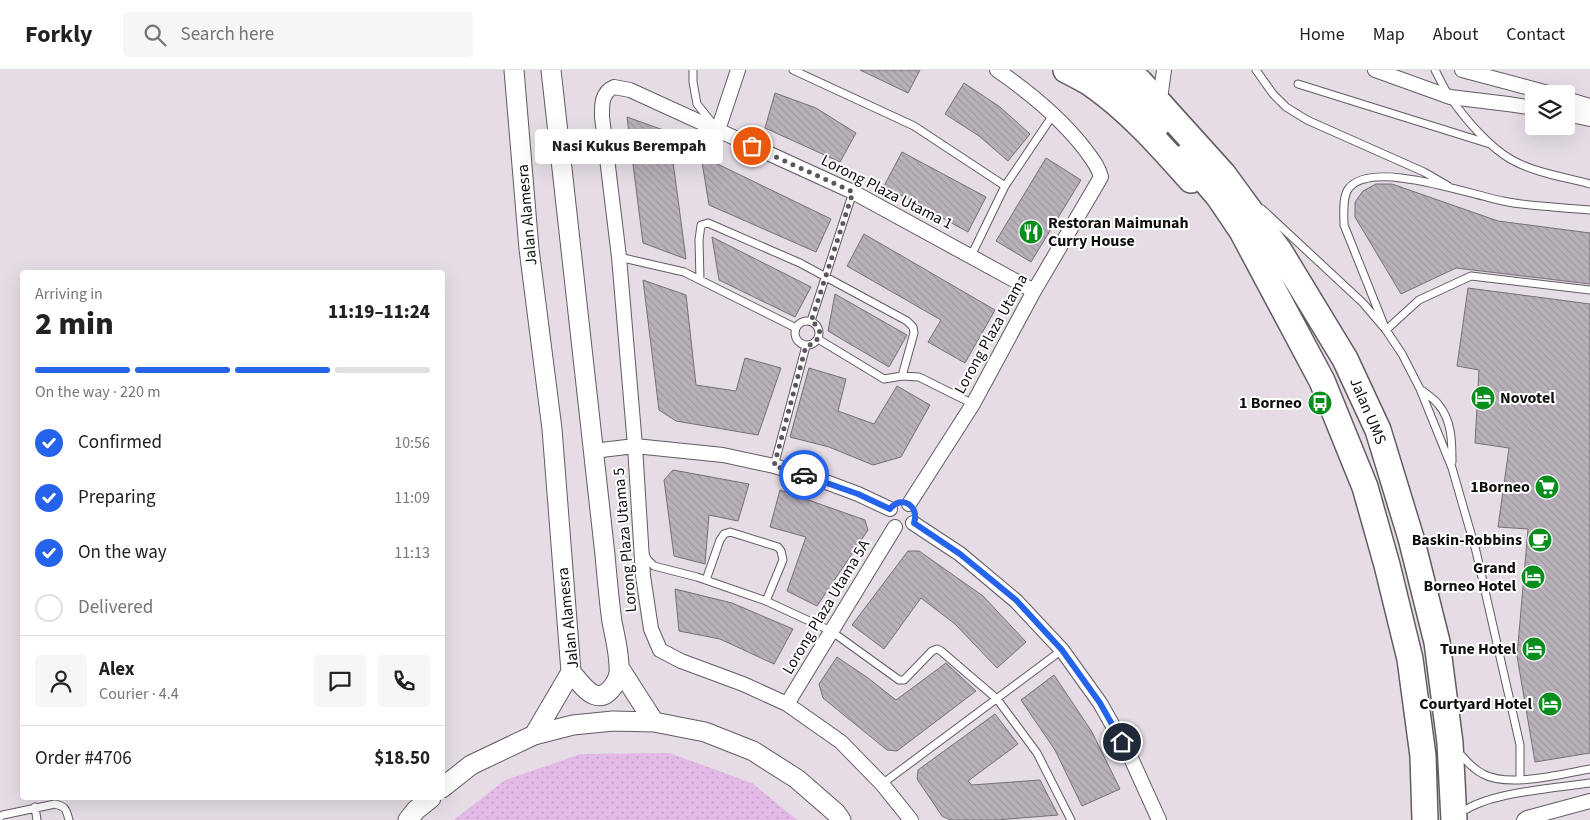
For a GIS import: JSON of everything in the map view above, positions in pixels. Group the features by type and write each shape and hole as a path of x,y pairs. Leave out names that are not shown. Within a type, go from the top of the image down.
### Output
{"highway":[{"path":"1066,70 1090,84 1120,108 1158,143 1216,208 1242,230"},
{"name":"Jalan UMS","path":"1100,70 1152,120 1219,197 1242,230 1322,381 1364,487 1387,565 1410,658 1423,756 1425,820"},
{"path":"1147,77 1222,160 1260,207 1280,252"},
{"name":"Jalan UMS","path":"1147,77 1223,174 1280,252 1345,359 1378,430 1411,538 1437,642 1450,744 1463,816"},
{"path":"1440,664 1456,708 1462,756 1463,816"}],"street":[{"name":"Jalan Alamesra","path":"514,70 529,249 552,429 571,672 584,688 593,695 599,696 606,693 617,681 620,669"},
{"path":"551,70 612,620 620,669 654,722"},
{"path":"718,130 738,70"},
{"path":"997,70 1028,91 1054,115"},
{"path":"1375,70 1450,97 1525,107"},
{"path":"1462,70 1525,87"},
{"name":"Lorong Plaza Utama 1","path":"610,89 614,87 630,90 853,192 1034,291"},
{"name":"Lorong Plaza Utama 5","path":"610,89 603,99 602,117 619,257 635,446 643,576 651,629 660,650 681,661 743,684 787,704 841,742 882,784 911,820"},
{"path":"1575,101 1590,106"},
{"name":"Lorong Plaza Utama","path":"909,504 973,404 1034,291 1100,177 1099,167 1072,132 1054,115"},
{"path":"1575,116 1590,119"},
{"path":"593,451 635,446 722,455 774,466 858,494 890,509"},
{"path":"901,502 909,504 916,515 914,523 907,528 895,528 890,521 890,509 901,502"},
{"path":"914,523 960,554 1016,600 1062,650 1100,703 1130,756 1159,820"},
{"name":"Lorong Plaza Utama 5A","path":"787,704 895,528"},
{"path":"534,735 571,672"},
{"path":"445,786 470,765 534,735 573,725 613,721 654,722 705,732 753,751 797,778 841,820"},
{"path":"408,820 416,810 428,800"},
{"path":"1524,820 1590,801"}],"lane":[{"path":"693,70 697,104 718,130"},
{"path":"793,70 914,126 1005,186"},
{"path":"1256,70 1273,94 1286,107 1307,120 1424,172 1452,188"},
{"path":"1435,70 1450,97 1490,144 1512,160 1538,170 1590,184"},
{"path":"1298,84 1490,144"},
{"path":"972,256 1005,186 1054,115"},
{"path":"1386,330 1344,225 1343,207 1348,188 1360,180 1374,176 1394,176 1503,201 1590,210"},
{"path":"811,322 853,192"},
{"path":"1260,207 1363,303 1386,330 1402,354 1420,389 1452,468 1476,552 1520,745 1520,780"},
{"path":"700,280 698,240 701,226 708,223 800,263 907,321 913,327 914,333 902,376"},
{"path":"619,257 684,272 796,328"},
{"path":"1386,330 1419,300 1472,276 1590,290"},
{"path":"811,322 817,325 820,336 813,344 806,346 798,341 795,333 796,328 800,323 811,322"},
{"path":"818,340 884,379 902,376 919,377 973,404"},
{"path":"774,466 806,346"},
{"path":"1420,389 1438,404 1448,420 1452,439 1452,468"},
{"path":"706,580 720,540 724,534 730,532 778,547 781,551 782,560 766,601"},
{"path":"641,548 654,566 706,580 766,601 831,631 899,680 902,681 932,651 941,651 997,700 1037,754 1072,820"},
{"path":"882,784 1062,650"},
{"path":"1462,756 1482,774 1506,780 1520,780 1590,769"},
{"path":"1463,816 1484,801 1590,783"},
{"path":"0,817 3,814 55,804 62,806 66,810 69,820"},
{"path":"35,807 38,820"}],"shaded area":[{"path":"669,753 752,783 797,820 454,820 505,780 581,754"}],"building":[{"path":"860,70 920,70 908,93"},
{"path":"964,83 1000,107 1030,134 1008,161 979,136 945,114"},
{"path":"775,93 816,108 856,133 840,162 765,128"},
{"path":"627,117 669,132 686,259 643,243"},
{"path":"902,152 986,197 968,232 884,186"},
{"path":"701,156 831,219 816,252 709,205"},
{"path":"1046,158 1081,180 1031,262 996,241"},
{"path":"1376,184 1392,184 1498,221 1590,233 1590,284 1456,268 1401,294 1355,217 1355,202 1363,191"},
{"path":"864,234 995,310 965,363 928,342 941,320 847,266"},
{"path":"712,237 811,287 795,317 719,280"},
{"path":"643,280 686,295 696,385 736,391 745,358 781,368 758,435 676,421 659,410"},
{"name":"1Borneo","path":"1468,288 1590,304 1590,753 1535,762 1517,656 1528,529 1498,527 1509,448 1475,443 1479,370 1457,366"},
{"path":"835,294 907,335 889,367 828,331"},
{"path":"809,368 846,379 838,411 874,424 897,386 930,405 901,457 873,465 829,447 790,437"},
{"path":"673,470 749,484 738,521 709,515 705,564 674,556 664,480"},
{"path":"780,490 865,520 868,530 817,606 787,591 806,537 770,527"},
{"path":"908,551 919,551 983,596 1026,642 997,668 955,624 921,598 884,649 852,625"},
{"path":"675,589 732,603 793,629 774,664 720,639 679,631"},
{"path":"837,657 896,700 946,663 976,691 897,751 887,750 823,698 819,684"},
{"path":"1054,675 1092,732 1120,789 1082,806 1055,750 1021,700"},
{"path":"995,714 1018,744 968,781 972,785 1040,780 1058,815 996,820 950,820 942,816 917,779 918,770"}],"way so far":[{"path":"752,146 853,192 811,322 817,325 820,336 816,342 806,346 774,466 804,475"}],"place":[{"name":"Nasi Kukus Berempah","path":"752,146"},
{"name":"Restoran Maimunah Curry House","path":"1031,232"},
{"name":"Novotel","path":"1483,398"},
{"name":"1 Borneo","path":"1320,403"},
{"name":"1Borneo","path":"1547,487"},
{"name":"Baskin-Robbins","path":"1540,540"},
{"name":"Grand Borneo Hotel","path":"1533,577"},
{"name":"Tune Hotel","path":"1534,649"},
{"name":"Courtyard Hotel","path":"1550,704"}],"route":[{"path":"804,475 858,494 890,509 901,502 909,504 916,515 914,523 960,554 1016,600 1062,650 1100,703 1122,742"}]}
